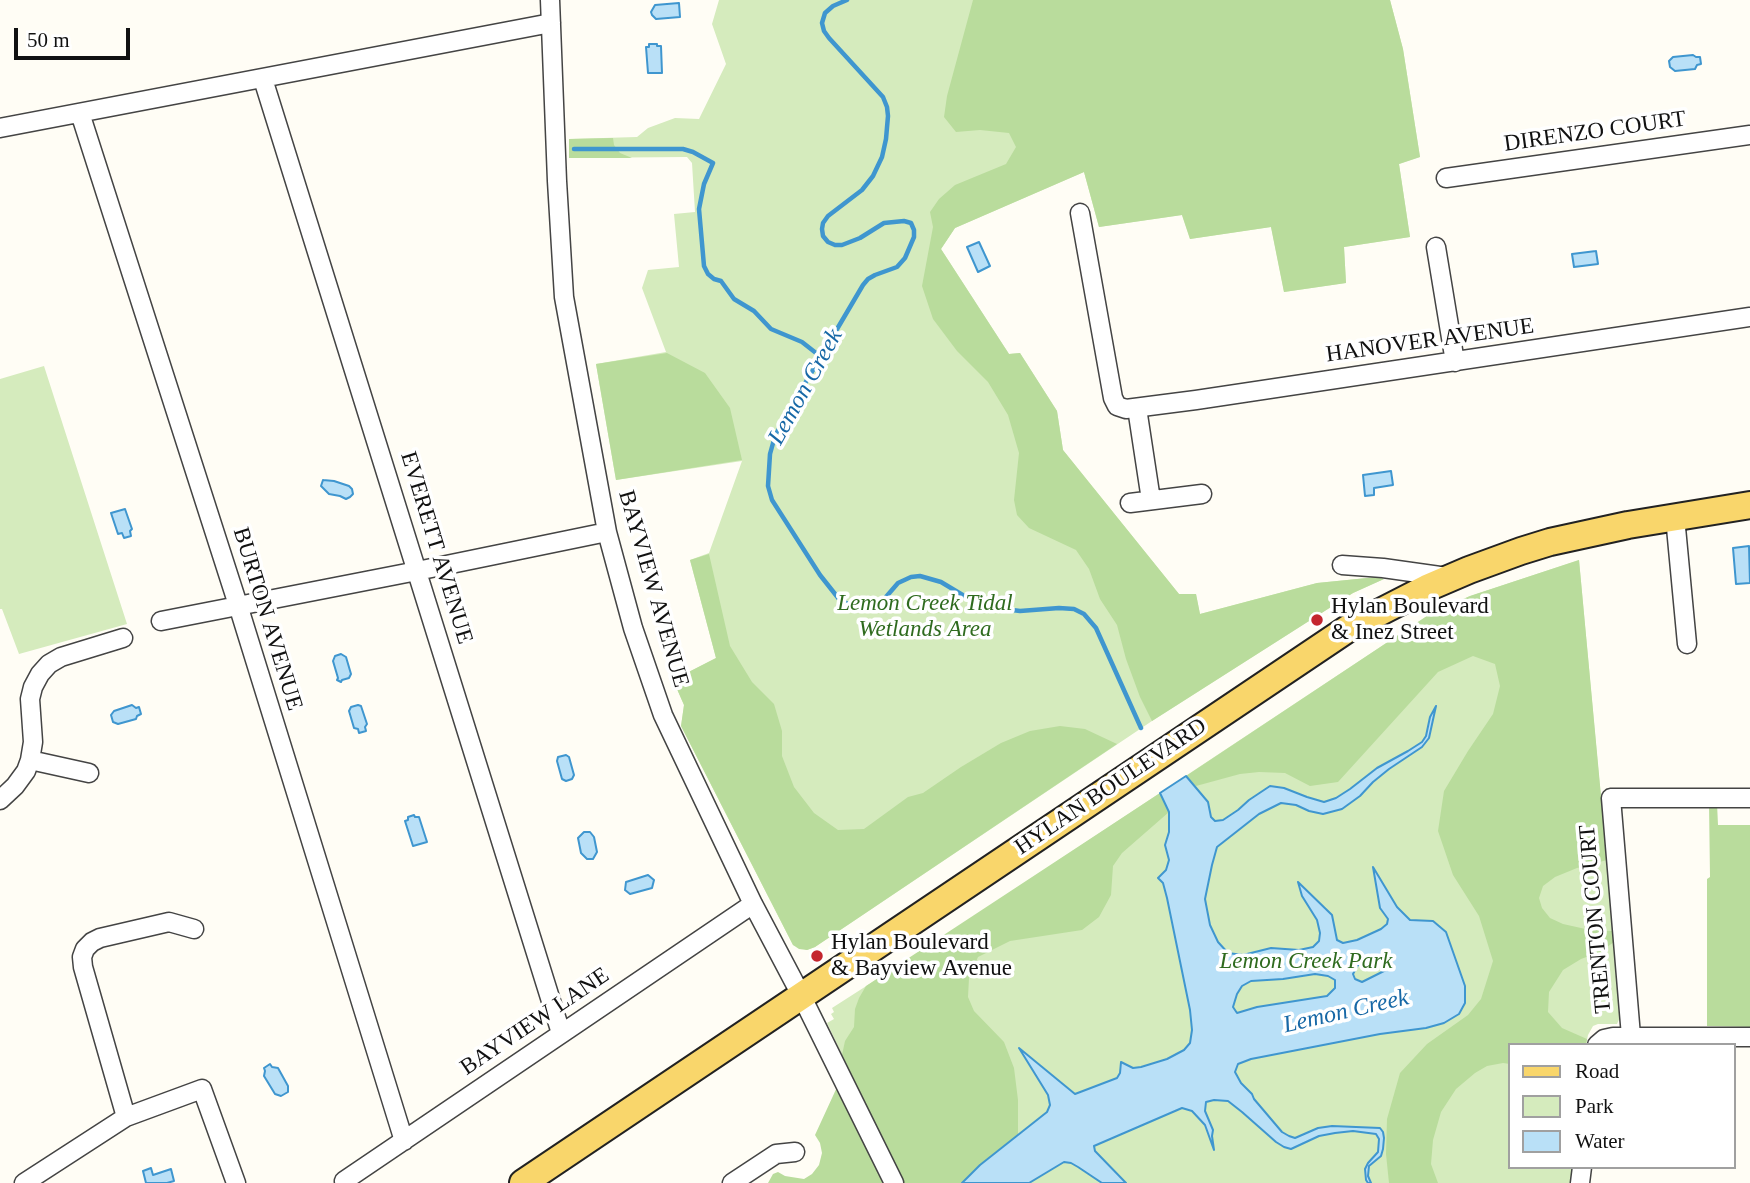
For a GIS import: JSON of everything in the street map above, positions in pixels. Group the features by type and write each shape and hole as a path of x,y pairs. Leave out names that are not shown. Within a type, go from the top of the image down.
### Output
{"main road":[{"name":"HYLAN BOULEVARD","path":"523,1183 1349,628 1451,578 1550,542 1750,505"}],"street":[{"name":"BAYVIEW AVENUE","path":"550,0 564,297 607,532 633,628 663,715 753,904 894,1183"},
{"path":"0,128 551,23"},
{"name":"EVERETT AVENUE","path":"263,79 561,1033"},
{"name":"BURTON AVENUE","path":"80,113 238,605 404,1141"},
{"name":"DIRENZO COURT","path":"1446,178 1750,135"},
{"name":"HANOVER AVENUE","path":"1080,213 1113,398 1117,406 1126,409 1750,317"},
{"path":"1437,247 1455,362"},
{"path":"1137,408 1152,500"},
{"path":"1130,503 1202,494"},
{"path":"1675,517 1687,644"},
{"path":"161,621 607,532"},
{"path":"1342,565 1451,578"},
{"path":"0,800 15,786 30,760 33,742 30,699 40,674 49,664 61,657 123,638"},
{"path":"30,760 89,773"},
{"name":"TRENTON COURT","path":"1631,1036 1611,798 1750,798"},
{"name":"BAYVIEW LANE","path":"344,1181 753,904"},
{"path":"127,1117 82,957 85,949 100,938 169,922 194,929"},
{"path":"1598,1043 1613,1037 1631,1036 1750,1037"},
{"path":"24,1183 127,1117 202,1089 236,1183"},
{"path":"732,1183 776,1154 795,1152"}],"green space":[{"name":"Lemon Creek Tidal Wetlands Area","path":"719,0 1390,0 1403,49 1420,157 1399,164 1410,237 1344,247 1346,283 1284,292 1271,227 1190,239 1182,215 1099,227 1084,172 955,228 941,249 1009,354 1020,353 1057,411 1063,450 1179,594 1196,594 1200,614 1317,583 1377,577 1384,579 1353,593 1152,721 807,950 793,945 681,726 684,705 673,680 716,658 690,560 709,553 742,461 616,480 596,364 666,352 642,288 648,270 679,267 674,214 695,212 692,163 687,157 569,158 569,139 637,137 648,128 675,118 699,119 726,64 712,24"},
{"path":"973,0 1390,0 1403,49 1420,157 1399,164 1410,237 1344,247 1346,283 1284,292 1271,227 1190,239 1182,215 1099,227 1084,172 955,228 941,249 1009,354 1020,353 1057,411 1063,450 1179,594 1196,594 1200,614 1317,583 1377,577 1384,579 1353,593 1152,721 1126,659 1117,625 1100,599 1089,569 1076,550 1029,528 1017,515 1014,500 1019,453 1008,415 988,382 957,351 933,319 922,286 933,227 930,212 939,199 955,185 1006,164 1016,147 1009,133 980,130 956,132 944,117 947,96"},
{"path":"613,138 620,153 632,158 569,158 569,139"},
{"path":"667,353 705,373 730,408 742,460 616,480 596,364"},
{"path":"44,366 127,624 19,654 0,609 0,379"},
{"path":"709,554 730,646 752,682 774,704 782,731 782,756 794,787 814,813 838,830 864,829 908,797 923,793 1001,743 1030,731 1060,726 1085,729 1117,744 815,947 799,949 793,945 681,726 684,705 673,680 716,658 690,560"},
{"name":"Lemon Creek Park","path":"1579,560 1621,1015 1617,1024 1593,1026 1586,1043 1508,1043 1508,1169 1574,1169 1573,1183 903,1183 827,1023 834,1019 832,1008 1430,614 1470,596"},
{"path":"1579,560 1607,860 1555,877 1543,886 1539,898 1542,908 1550,918 1590,930 1613,931 1614,942 1563,970 1549,992 1548,1012 1562,1028 1587,1039 1586,1043 1508,1043 1508,1064 1487,1066 1475,1073 1456,1089 1441,1112 1433,1140 1431,1164 1438,1183 1389,1183 1387,1119 1400,1073 1427,1044 1468,1015 1481,999 1493,961 1479,916 1453,875 1438,831 1444,791 1493,714 1500,686 1495,664 1473,656 1438,672 1338,782 1310,786 1285,773 1259,772 1240,774 1196,786 1186,776 1430,614 1470,596"},
{"path":"1160,793 1169,812 1122,853 1113,866 1111,895 1099,917 1082,930 1010,941 978,957 969,978 968,997 974,1011 1004,1042 1014,1068 1018,1134 962,1183 903,1183 842,1055 845,1041 854,1027 855,1009 866,986"},
{"path":"1709,802 1717,803 1718,825 1750,825 1750,1027 1707,1026"},
{"path":"838,1085 887,1183 768,1183 773,1174 778,1172 804,1179 819,1165 822,1153 815,1135"}],"water":[{"path":"679,3 680,17 656,19 652,15 655,5"},
{"path":"649,44 661,46 662,73 648,73 646,47 649,47"},
{"path":"1673,57 1700,57 1701,64 1695,69 1675,71 1670,67 1669,61"},
{"path":"979,242 990,266 978,272 967,247"},
{"path":"1596,251 1598,264 1574,267 1572,254"},
{"path":"1391,471 1393,485 1374,488 1374,495 1365,496 1363,475"},
{"path":"323,480 349,486 353,494 346,499 329,494 321,486"},
{"path":"125,509 132,529 131,536 124,538 122,533 118,534 111,513"},
{"path":"1749,546 1750,583 1736,584 1733,548"},
{"path":"341,654 346,657 351,674 341,682 337,680 333,661 335,656"},
{"path":"132,705 139,707 141,714 136,719 118,724 113,722 111,715 114,711"},
{"path":"361,706 367,724 366,731 359,733 358,729 354,728 349,711 351,707"},
{"path":"1436,706 1429,738 1422,747 1389,769 1342,809 1323,814 1281,803 1259,814 1217,847 1205,899 1210,925 1218,942 1228,953 1243,955 1271,948 1299,950 1313,947 1319,941 1317,920 1302,896 1298,882 1332,915 1337,940 1343,943 1357,940 1387,924 1388,919 1380,908 1373,867 1397,907 1410,920 1433,921 1446,932 1465,986 1465,1003 1459,1014 1444,1023 1426,1028 1380,1034 1251,1059 1238,1064 1235,1072 1254,1099 1282,1132 1289,1136 1295,1138 1318,1128 1332,1126 1380,1128 1384,1138 1383,1149 1381,1156 1369,1166 1368,1176 1371,1183 1366,1180 1365,1169 1378,1152 1379,1139 1376,1134 1353,1131 1335,1133 1319,1136 1291,1149 1276,1142 1228,1101 1214,1100 1206,1102 1205,1111 1213,1130 1214,1150 1205,1125 1192,1111 1182,1108 1094,1146 1095,1151 1126,1183 1102,1183 1071,1163 1064,1162 1029,1183 962,1183 980,1165 1047,1112 1050,1105 1048,1095 1019,1048 1075,1094 1117,1078 1121,1062 1133,1068 1141,1067 1167,1059 1184,1050 1190,1043 1190,1010 1167,898 1163,883 1158,878 1166,870 1169,860 1165,845 1169,832 1169,812 1160,793 1186,776 1208,802 1211,817 1215,821 1223,820 1270,786 1324,802 1336,798 1377,768 1422,742","holes":["1391,959 1392,963 1386,970 1362,982 1355,979 1353,974 1358,965","1315,974 1335,980 1335,988 1327,996 1257,1007 1237,1013 1233,1007 1242,986 1251,981"]},
{"path":"566,755 574,775 566,781 562,779 557,761 558,757"},
{"path":"414,815 419,817 427,842 413,846 405,821"},
{"path":"584,832 590,832 594,837 597,852 593,859 587,859 581,853 578,838"},
{"path":"648,875 654,880 652,888 630,894 625,890 626,882"},
{"path":"270,1064 278,1068 288,1086 288,1092 281,1096 275,1094 264,1076 264,1068"},
{"path":"151,1168 153,1175 171,1169 174,1181 146,1183 143,1171"}],"waterway":[{"name":"Lemon Creek","path":"847,0 825,13 822,23 824,31 883,97 888,116 886,139 882,157 873,176 862,190 828,216 823,223 823,236 828,242 842,245 860,238 884,223 904,221 911,223 914,237 905,258 897,267 875,275 863,285 775,436 770,454 768,486 772,500 820,575 839,599 855,608 879,605 898,583 920,576 941,582 976,603 997,608 1020,611 1074,609 1084,614 1096,628 1141,728"},
{"path":"574,149 683,149 713,163 704,184 699,209 704,266 708,274 721,281 734,299 754,311 771,329 802,342 816,353 819,359"}],"place":[{"name":"Hylan Boulevard & Inez Street","path":"1317,620"},
{"name":"Hylan Boulevard & Bayview Avenue","path":"817,956"}]}
